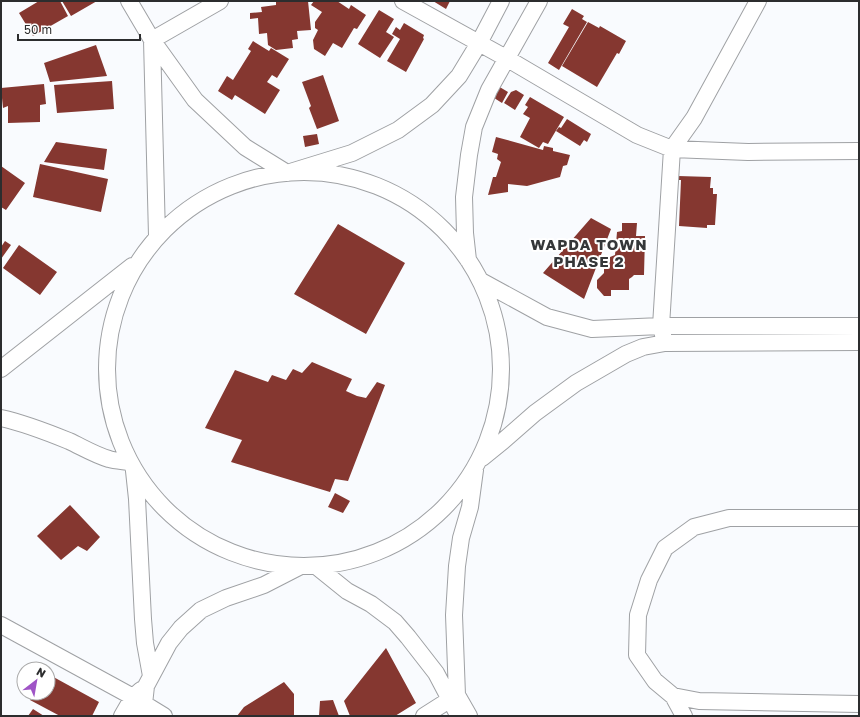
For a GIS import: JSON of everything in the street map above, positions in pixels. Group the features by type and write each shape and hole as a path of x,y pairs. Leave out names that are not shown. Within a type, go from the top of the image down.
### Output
{"street":[{"path":"129,1 152,40 195,100 245,147 287,173 322,173 357,179 390,192 420,210 446,233 468,260 481,281 494,316 501,352 501,389 494,424 478,463 470,507 461,538 457,566 454,615 454,698 459,716"},
{"path":"152,40 220,1"},
{"path":"403,1 506,58 637,135 672,149 748,152 859,151"},
{"path":"501,1 479,43 459,76 432,105 398,130 352,154 287,173 251,179 216,192 184,212 157,236 137,262 125,285 115,310 109,335 107,388 119,438 132,466 148,490 165,508 184,525 205,539 228,551 251,559 276,564 308,566 364,557 408,537 446,507 478,463 536,413 576,383 626,354 643,347 665,343 859,342"},
{"path":"468,260 464,197 474,127 489,90 538,1"},
{"path":"665,343 661,326 672,149 694,118 758,1"},
{"path":"152,40 157,236"},
{"path":"1,369 137,262"},
{"path":"481,281 547,317 592,329 661,326 859,326"},
{"path":"1,418 41,430 96,454 132,466"},
{"path":"132,466 137,499 143,619 149,681"},
{"path":"684,716 673,696 655,681 637,654 638,615 649,580 665,548 694,527 728,518 859,518"},
{"path":"122,716 138,705 169,643 181,628 201,610 226,598 264,585 308,566"},
{"path":"308,566 347,591 371,604 395,622 422,654 447,693 454,698 469,716"},
{"path":"1,625 138,705 164,716"},
{"path":"673,696 699,701 859,704"},
{"path":"424,716 454,698"}],"building":[{"path":"39,1 60,1 68,16 33,36 19,13"},
{"path":"62,1 97,1 71,16"},
{"path":"276,1 308,1 311,30 297,31 298,39 292,40 293,48 276,50 268,45 267,33 259,34 258,18 250,19 250,13 262,12 261,7 276,5"},
{"path":"314,1 337,1 349,9 351,5 366,15 357,29 354,28 342,48 333,43 325,56 314,49 313,40 318,30 315,28 315,22 322,12 311,5"},
{"path":"433,1 450,1 446,9"},
{"path":"572,9 584,16 582,19 587,22 559,70 548,63 569,27 563,24"},
{"path":"379,10 394,19 386,32 394,37 380,58 358,44"},
{"path":"588,22 599,28 600,26 626,41 619,54 617,53 597,87 562,66"},
{"path":"404,23 424,35 424,39 406,72 387,61 400,39 392,34 396,27 400,30"},
{"path":"253,41 269,51 271,48 289,59 277,78 272,75 267,82 280,90 265,114 235,95 232,100 218,91 227,76 233,80 251,51 248,49"},
{"path":"96,45 107,76 50,82 44,63"},
{"path":"323,75 339,121 317,129 309,108 311,106 302,82"},
{"path":"112,81 114,109 57,113 54,85"},
{"path":"44,84 46,104 40,105 40,122 8,123 8,106 3,108 1,88"},
{"path":"498,86 508,92 502,103 491,96"},
{"path":"516,90 524,95 515,110 504,103 511,92"},
{"path":"530,97 564,117 548,144 543,142 539,148 520,137 530,118 523,114 528,107 525,105"},
{"path":"567,119 591,134 587,142 584,140 580,146 556,131 559,127 561,128"},
{"path":"317,134 319,144 305,147 303,136"},
{"path":"496,137 543,150 544,146 553,148 553,151 570,155 567,165 563,166 560,177 527,186 508,184 508,192 488,195 493,177 496,177 501,162 497,159 498,154 492,152"},
{"path":"56,142 107,149 104,170 44,162"},
{"path":"40,164 108,179 101,212 33,197"},
{"path":"1,166 25,183 6,210 1,207"},
{"path":"678,176 711,177 710,188 713,188 713,194 717,194 715,225 707,225 707,228 679,226 681,180 678,180"},
{"path":"591,218 611,229 584,299 543,273"},
{"path":"622,223 637,223 636,236 645,236 644,275 634,275 629,279 629,290 611,290 611,296 604,296 597,288 597,280 604,273 604,268 610,262 610,257 615,255 617,232 622,231"},
{"path":"338,224 405,263 366,334 294,294"},
{"path":"5,241 11,245 1,259 1,247"},
{"path":"19,245 57,272 40,295 3,268"},
{"path":"312,362 352,379 346,391 357,396 366,398 377,382 385,385 348,481 335,479 330,492 231,462 242,440 205,428 235,370 268,382 272,375 286,380 293,369 302,373"},
{"path":"335,493 350,501 343,513 328,507"},
{"path":"70,505 100,537 87,551 78,546 61,560 37,536"},
{"path":"386,648 416,703 395,716 350,716 344,701"},
{"path":"56,678 99,702 92,716 60,716 32,701 56,701"},
{"path":"284,682 294,694 294,716 237,716 244,707"},
{"path":"333,700 339,716 319,716 320,701"},
{"path":"33,709 44,716 28,716"}],"district":[{"name":"WAPDA TOWN PHASE 2","path":"589,252"}]}
